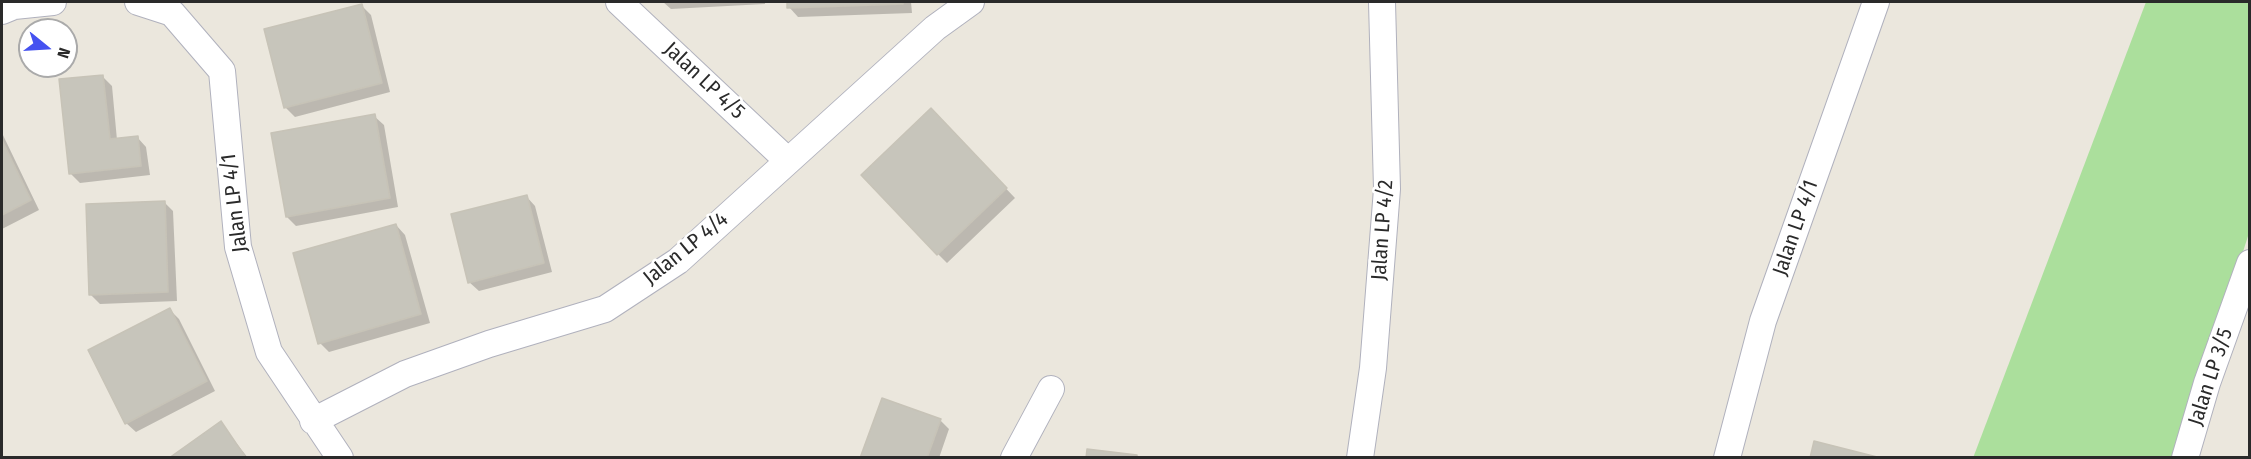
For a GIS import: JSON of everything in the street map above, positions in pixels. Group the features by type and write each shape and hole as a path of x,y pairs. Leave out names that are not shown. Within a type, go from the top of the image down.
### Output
{"street":[{"path":"2,11 14,6 53,2"},
{"name":"Jalan LP 4/1","path":"138,2 172,13 222,71 238,247 269,352 313,421 340,458"},
{"name":"Jalan LP 4/5","path":"619,2 788,160"},
{"name":"Jalan LP 4/4","path":"313,421 405,374 489,344 604,309 678,261 935,28 971,2"},
{"name":"Jalan LP 4/2","path":"1360,458 1373,368 1387,189 1382,2"},
{"name":"Jalan LP 4/1","path":"1727,458 1764,321 1876,2"},
{"name":"Jalan LP 3/5","path":"2185,458 2207,383 2250,263"},
{"path":"1014,458 1052,390"}],"green space":[{"path":"2146,2 2249,2 2249,233 2177,457 1973,458"}],"building":[{"path":"787,2 903,2 903,4 787,8"},
{"path":"362,4 382,83 284,108 264,29"},
{"path":"103,75 110,139 138,136 141,166 69,174 59,79"},
{"path":"931,108 1007,188 937,255 861,175"},
{"path":"375,114 390,198 286,217 271,133"},
{"path":"2,140 31,200 2,215"},
{"path":"527,195 544,263 468,283 451,214"},
{"path":"165,201 168,292 89,295 86,204"},
{"path":"396,224 421,314 318,344 293,253"},
{"path":"170,308 207,381 125,424 88,350"},
{"path":"882,398 941,419 927,458 860,458"},
{"path":"221,421 246,458 169,458"},
{"path":"1814,441 1881,458 1810,458"},
{"path":"1087,449 1137,455 1137,458 1086,458"}]}
